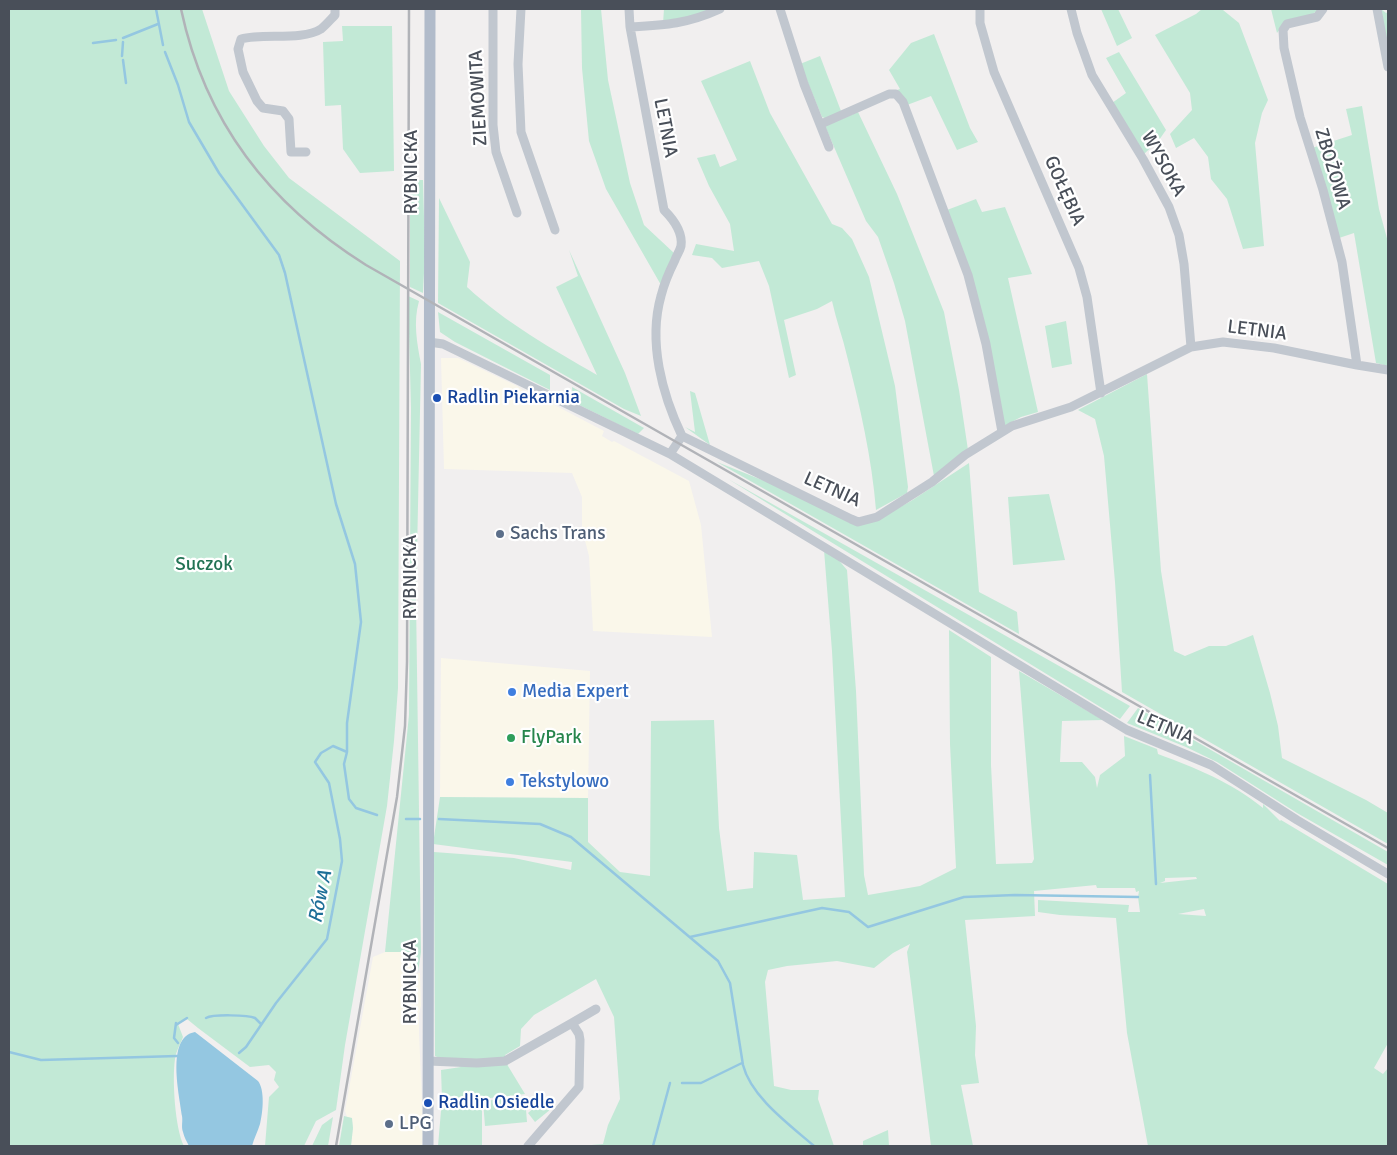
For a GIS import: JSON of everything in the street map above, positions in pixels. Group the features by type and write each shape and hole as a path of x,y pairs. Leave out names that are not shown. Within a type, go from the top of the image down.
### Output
{"main road":[{"name":"RYBNICKA","path":"428,1146 430,9"}],"street":[{"path":"306,152 291,152 289,119 283,111 263,108 257,101 243,72 238,49 240,40 250,37 306,34 321,29 335,15 335,9"},
{"name":"ZIEMOWITA","path":"492,9 493,125 496,152 517,213"},
{"path":"521,9 518,64 521,132 555,230"},
{"name":"LETNIA","path":"629,9 630,27 664,210 678,229 681,246 661,296 656,316 656,335 659,365 682,436 858,522 877,517 932,482 965,456 1012,426 1071,408 1191,347 1223,342 1274,348 1388,370"},
{"path":"630,27 679,24 720,9"},
{"path":"780,9 804,84 829,147"},
{"name":"GOŁĘBIA","path":"980,9 982,32 994,72 1079,268 1087,298 1101,393"},
{"name":"WYSOKA","path":"1071,9 1077,33 1092,75 1143,159 1169,207 1179,235 1184,264 1191,347"},
{"name":"ZBOŻOWA","path":"1323,9 1317,16 1287,24 1283,30 1284,48 1300,117 1323,190 1342,262 1357,365"},
{"path":"1377,9 1388,67"},
{"path":"821,124 889,94 896,94 903,102 968,275 986,344 1002,432"},
{"name":"LETNIA","path":"429,342 442,344 670,454 1127,730 1210,765 1388,874"},
{"path":"670,454 682,436"},
{"path":"428,1061 477,1063 505,1061 596,1009"},
{"path":"528,1146 579,1087 580,1040 572,1023"}],"shaded area":[{"path":"441,358 458,358 524,391 526,390 604,431 602,436 612,442 614,441 689,481 701,525 712,637 593,631 589,556 582,529 582,497 572,473 444,469"},
{"path":"441,658 590,671 588,798 440,797"},
{"path":"385,952 412,952 412,974 420,973 421,1006 419,1033 423,1123 422,1146 351,1146 352,1118 347,1117 345,1111 373,957"}],"green space":[{"name":"Suczok","path":"9,9 202,9 229,91 264,146 289,178 400,261 398,688 387,806 345,1045 336,1110 316,1121 304,1146 265,1146 269,1097 279,1087 274,1080 276,1072 269,1065 250,1067 187,1019 178,1024 183,1037 177,1051 174,1068 176,1116 184,1146 9,1146"},
{"path":"581,9 601,9 608,80 630,183 644,225 674,253 661,285 606,189 589,141 582,68"},
{"path":"664,9 711,9 699,15 663,23"},
{"path":"1101,9 1118,9 1132,38 1117,46"},
{"path":"1202,9 1225,9 1223,10 1239,23 1268,100 1262,113 1255,143 1264,246 1243,249 1227,199 1211,179 1208,157 1194,138 1176,148 1170,134 1192,110 1190,93 1155,35"},
{"path":"1271,9 1320,9 1292,21 1277,33"},
{"path":"1381,9 1386,13 1388,12 1388,50"},
{"path":"342,26 392,26 394,171 360,173 343,149 341,105 325,106 323,42 343,41"},
{"path":"934,34 970,128 978,142 957,150 931,96 907,105 894,91 900,89 889,70 911,43"},
{"path":"1119,52 1166,130 1159,140 1144,154 1112,103 1126,93 1106,58"},
{"path":"820,56 841,111 827,119 822,117 800,64"},
{"path":"750,61 770,113 832,224 842,228 852,239 869,277 895,386 908,487 907,493 876,510 872,471 861,413 832,301 817,309 784,320 796,375 789,378 769,286 759,261 722,268 712,258 692,255 696,244 734,251 730,224 709,186 697,158 715,154 720,167 737,160 701,81"},
{"path":"1362,106 1379,209 1388,242 1388,366 1376,363 1354,233 1339,238 1312,148 1352,135 1346,109"},
{"path":"858,112 897,194 944,312 968,450 934,476 905,321 894,283 878,237 866,221 825,126"},
{"path":"410,180 423,180 425,253 423,293 410,287"},
{"path":"439,198 470,262 467,287 513,324 597,375 556,287 578,276 569,250 625,373 641,416 624,409 438,303"},
{"path":"976,199 982,212 1005,207 1032,274 1008,278 1038,412 1021,417 1004,426 947,210"},
{"path":"408,296 419,301 416,325 421,364 416,600 421,952 418,972 412,952 385,952 409,715 411,408"},
{"path":"438,312 550,375 550,390 455,342 440,332"},
{"path":"1066,321 1072,364 1052,368 1045,326"},
{"path":"1147,374 1161,571 1174,651 1185,656 1209,646 1226,646 1253,635 1278,726 1282,758 1388,813 1388,844 1122,692 1104,456 1095,419 1078,410"},
{"path":"572,387 644,428 638,434 573,402"},
{"path":"690,391 695,393 710,445 685,427 695,432"},
{"path":"717,462 870,523 911,501 969,463 979,592 1017,612 1019,634"},
{"path":"728,479 1130,706 1120,719"},
{"path":"1049,494 1065,560 1013,565 1008,497"},
{"path":"824,550 837,558 847,570 856,691 864,875 868,895 920,886 956,868 950,744 949,630 991,657 991,765 996,864 1032,863 1034,859 1019,671 1103,720 1062,721 1060,762 1082,762 1095,777 1097,788 1100,775 1125,756 1124,736 1157,749 1158,754 1226,783 1263,808 1263,804 1280,821 1388,884 1388,1043 1374,1068 1383,1074 1388,1068 1388,1146 1148,1146 1127,1033 1116,918 1038,912 1038,900 1129,905 1128,912 1140,912 1139,891 1136,892 1135,888 1097,888 1096,885 1034,891 1035,916 965,920 976,1026 975,1055 979,1083 961,1085 973,1146 931,1146 907,952 910,944 893,953 874,968 837,961 787,966 768,970 765,982 774,1086 791,1090 819,1090 818,1099 834,1146 580,1146 603,1144 608,1125 620,1099 614,1017 596,979 534,1015 521,1029 520,1046 505,1055 508,1066 525,1094 482,1099 482,1146 438,1146 442,1099 441,1070 461,1067 435,1056 434,852 514,858 571,870 572,862 433,844 440,797 588,798 588,842 620,872 650,876 651,721 714,720 719,828 727,891 753,888 754,852 797,855 803,900 845,897 832,651","holes":["1196,877 1197,879 1160,883 1165,881 1165,878","1204,909 1206,916 1178,914"]},
{"path":"1138,708 1388,852 1388,865 1297,813 1217,762 1127,723"},
{"path":"525,1097 527,1122 485,1126 483,1101"},
{"path":"543,1100 551,1109 535,1122 528,1113"},
{"path":"344,1116 352,1118 351,1146 339,1146"},
{"path":"333,1117 328,1146 312,1146 322,1125"},
{"path":"888,1130 889,1146 863,1146 863,1141"}],"water":[{"path":"195,1032 258,1081 260,1085 263,1101 262,1113 252,1146 189,1146 186,1141 182,1128 177,1082 177,1056 180,1045 186,1036"}],"waterway":[{"path":"156,9 163,45"},
{"path":"123,38 158,24"},
{"path":"93,43 116,40"},
{"path":"122,56 123,42"},
{"path":"165,52 178,85 189,122 219,173 279,255 285,273 336,504 355,564 361,622 347,723 347,752 344,764 349,799 356,808 377,815"},
{"path":"123,60 126,83"},
{"name":"Rów A","path":"239,1053 246,1047 276,1003 327,939 342,861 340,839 329,783 315,762 321,753 333,746 347,752"},
{"path":"1150,775 1156,884"},
{"path":"406,819 420,819"},
{"path":"439,819 540,824 571,837 718,961 730,983 743,1065 747,1077 772,1110 814,1146"},
{"path":"690,937 822,908 849,912 868,927 964,897 1015,895 1138,897"},
{"path":"206,1018 223,1015 245,1016 255,1018 261,1024"},
{"path":"176,1025 187,1018"},
{"path":"176,1023 174,1038 178,1043"},
{"path":"9,1052 41,1060 177,1056"},
{"path":"682,1083 701,1083 742,1063"},
{"path":"653,1146 670,1083"}],"railway":[{"path":"181,9 192,50 206,88 225,124 246,156 271,187 331,241 366,265 1388,848"},
{"path":"336,1146 397,797 405,726 407,662 409,9"}],"place":[{"name":"Radlin Piekarnia","path":"437,398"},
{"name":"Sachs Trans","path":"500,534"},
{"name":"Media Expert","path":"512,692"},
{"name":"FlyPark","path":"511,738"},
{"name":"Tekstylowo","path":"510,782"},
{"name":"Radlin Osiedle","path":"428,1103"},
{"name":"LPG","path":"389,1124"}]}
